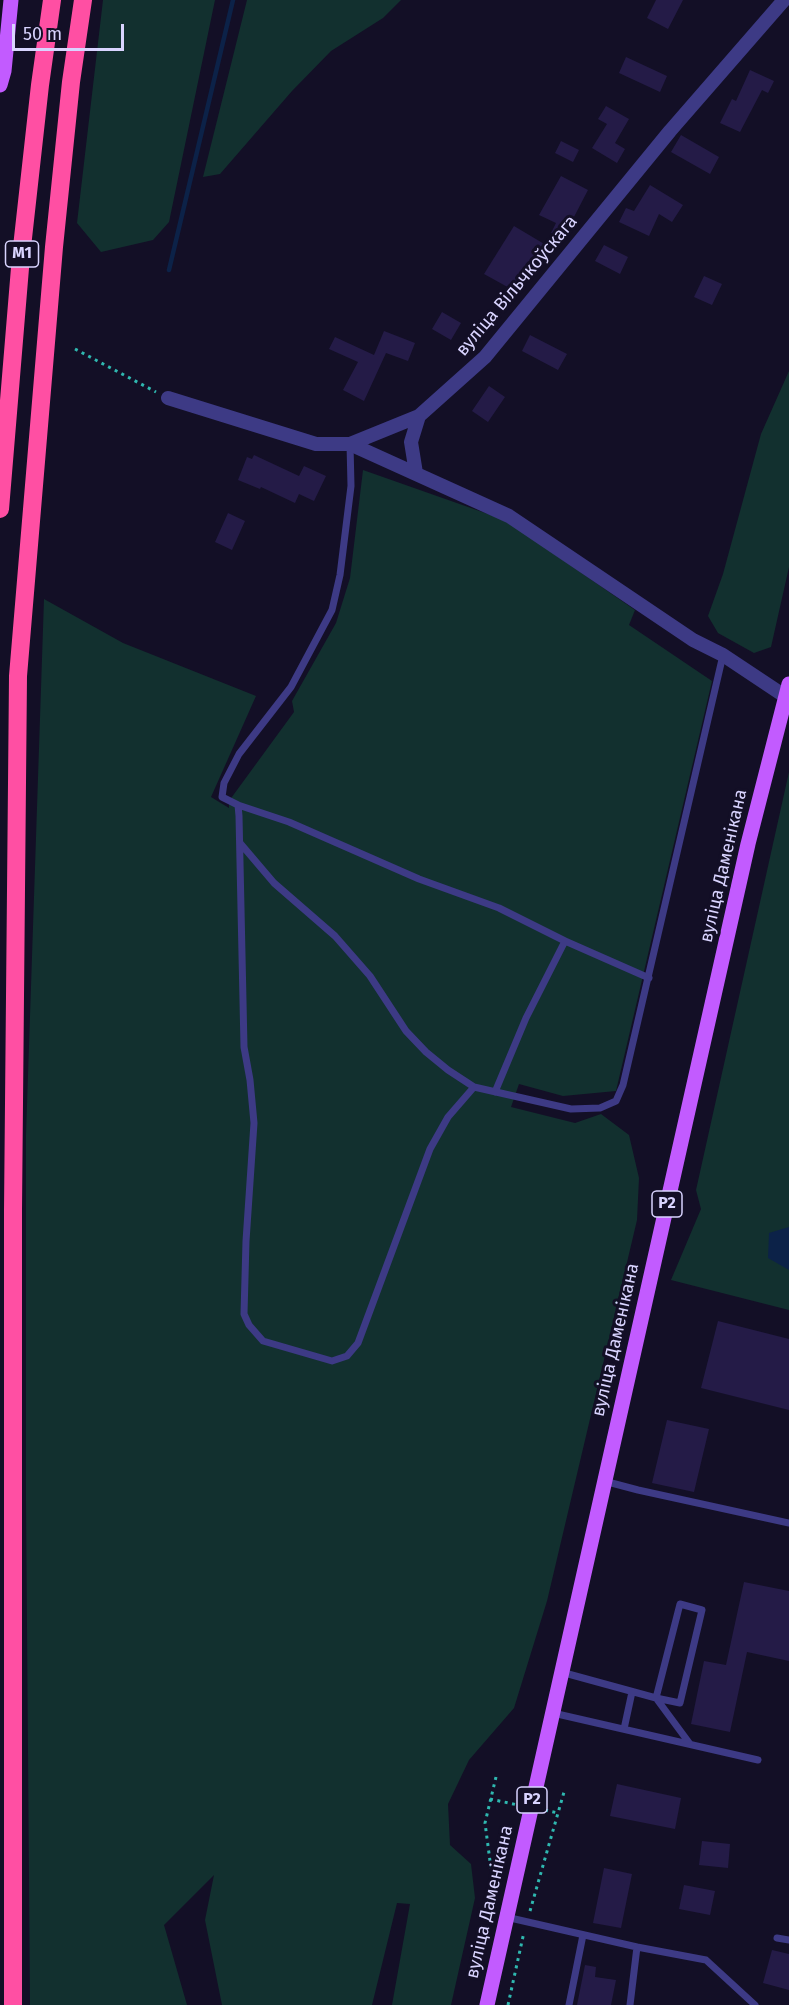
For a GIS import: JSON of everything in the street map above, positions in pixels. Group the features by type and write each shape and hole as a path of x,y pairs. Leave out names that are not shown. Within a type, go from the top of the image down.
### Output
{"highway":[{"name":"М1","path":"0,509 21,256 52,0"},
{"name":"М1","path":"13,2005 13,1209 18,676 54,247 71,82 83,0"}],"main road":[{"path":"0,85 11,0"},
{"name":"вуліца Даменікана","path":"487,2005 748,844 787,690"}],"street":[{"name":"вуліца Вільчкоўскага","path":"168,398 316,444 350,444 419,416 484,357 670,131 784,0"},
{"path":"416,473 411,442 419,416"},
{"path":"350,444 509,516 693,640 787,690"}],"lane":[{"path":"350,444 351,486 340,575 332,610 291,687 239,754 224,783 222,797 238,805 289,822 419,879 499,909 649,978"},
{"path":"240,843 274,883 335,936 370,976 406,1031 448,1070 474,1087 571,1109 600,1108 616,1101 623,1085 723,655"},
{"path":"238,805 244,1047 254,1123 246,1241 244,1314 249,1325 263,1341 332,1361 347,1356 358,1342 430,1149 448,1117 474,1087"},
{"path":"495,1092 526,1018 565,941"},
{"path":"604,1481 789,1523"},
{"path":"561,1672 632,1692 656,1698 680,1703 702,1610 680,1604 656,1698"},
{"path":"624,1729 632,1692"},
{"path":"656,1698 690,1744"},
{"path":"552,1712 758,1760"},
{"path":"506,1917 706,1960 755,2005"},
{"path":"569,2005 583,1935"},
{"path":"777,1938 789,1941"},
{"path":"630,2005 637,1947"}],"path":[{"path":"75,349 168,398"},
{"path":"493,1884 485,1823 496,1777"},
{"path":"554,1831 564,1792"}],"green space":[{"path":"103,0 215,0 169,222 153,240 101,252 77,223"},
{"path":"247,0 401,0 383,18 331,51 292,91 220,174 203,177"},
{"path":"789,371 789,567 771,647 754,653 718,633 708,616 723,574 761,434"},
{"path":"363,470 505,520 635,610 629,625 712,681 616,1091 563,1096 519,1084 511,1107 575,1123 601,1114 629,1135 639,1178 637,1220 547,1601 514,1708 469,1760 448,1804 450,1845 471,1864 475,1898 451,2005 392,2005 410,1904 397,1903 372,2005 222,2005 205,1920 214,1875 164,1925 187,2005 30,2005 26,1135 44,599 123,643 256,696 211,797 229,808 229,801 294,712 292,701 336,623 350,578"},
{"path":"789,772 789,1310 671,1280 701,1209 696,1190"}],"water":[{"path":"789,1227 789,1270 768,1258 769,1233"}],"building":[{"path":"656,0 683,0 668,29 647,18"},
{"path":"626,57 667,76 660,92 619,73"},
{"path":"750,70 774,81 768,93 762,90 740,132 720,123 732,99 736,101"},
{"path":"606,106 629,119 615,143 625,149 617,163 592,148 607,124 598,119"},
{"path":"681,135 719,157 710,174 671,152"},
{"path":"561,141 579,150 573,162 555,153"},
{"path":"561,176 588,190 563,238 551,233 556,223 539,215"},
{"path":"650,185 683,205 672,222 659,214 649,236 619,222 626,208 634,211"},
{"path":"514,226 551,248 541,265 531,259 513,290 484,274"},
{"path":"604,245 628,257 620,274 595,261"},
{"path":"704,276 722,284 712,305 694,297"},
{"path":"442,312 461,323 451,340 432,329"},
{"path":"384,331 415,343 408,361 386,353 364,401 343,390 358,362 329,349 335,337 374,355"},
{"path":"530,335 567,354 558,370 522,351"},
{"path":"489,386 505,397 488,422 472,411"},
{"path":"254,455 299,476 304,466 326,476 314,501 299,494 295,503 261,487 260,489 238,480 247,457 252,459"},
{"path":"228,513 245,521 232,550 215,542"},
{"path":"718,1321 789,1339 789,1410 701,1388"},
{"path":"667,1420 709,1429 694,1492 652,1483"},
{"path":"744,1582 789,1591 789,1661 747,1652 730,1732 691,1724 704,1661 726,1665"},
{"path":"617,1784 681,1798 675,1829 610,1816"},
{"path":"702,1841 730,1844 728,1868 699,1865"},
{"path":"604,1868 632,1874 621,1928 593,1923"},
{"path":"684,1885 715,1891 710,1915 679,1909"},
{"path":"772,1950 789,1954 789,1990 763,1983"},
{"path":"585,1965 596,1967 595,1977 616,1980 611,2005 577,2005"}],"waterway":[{"path":"169,270 233,0"}]}
